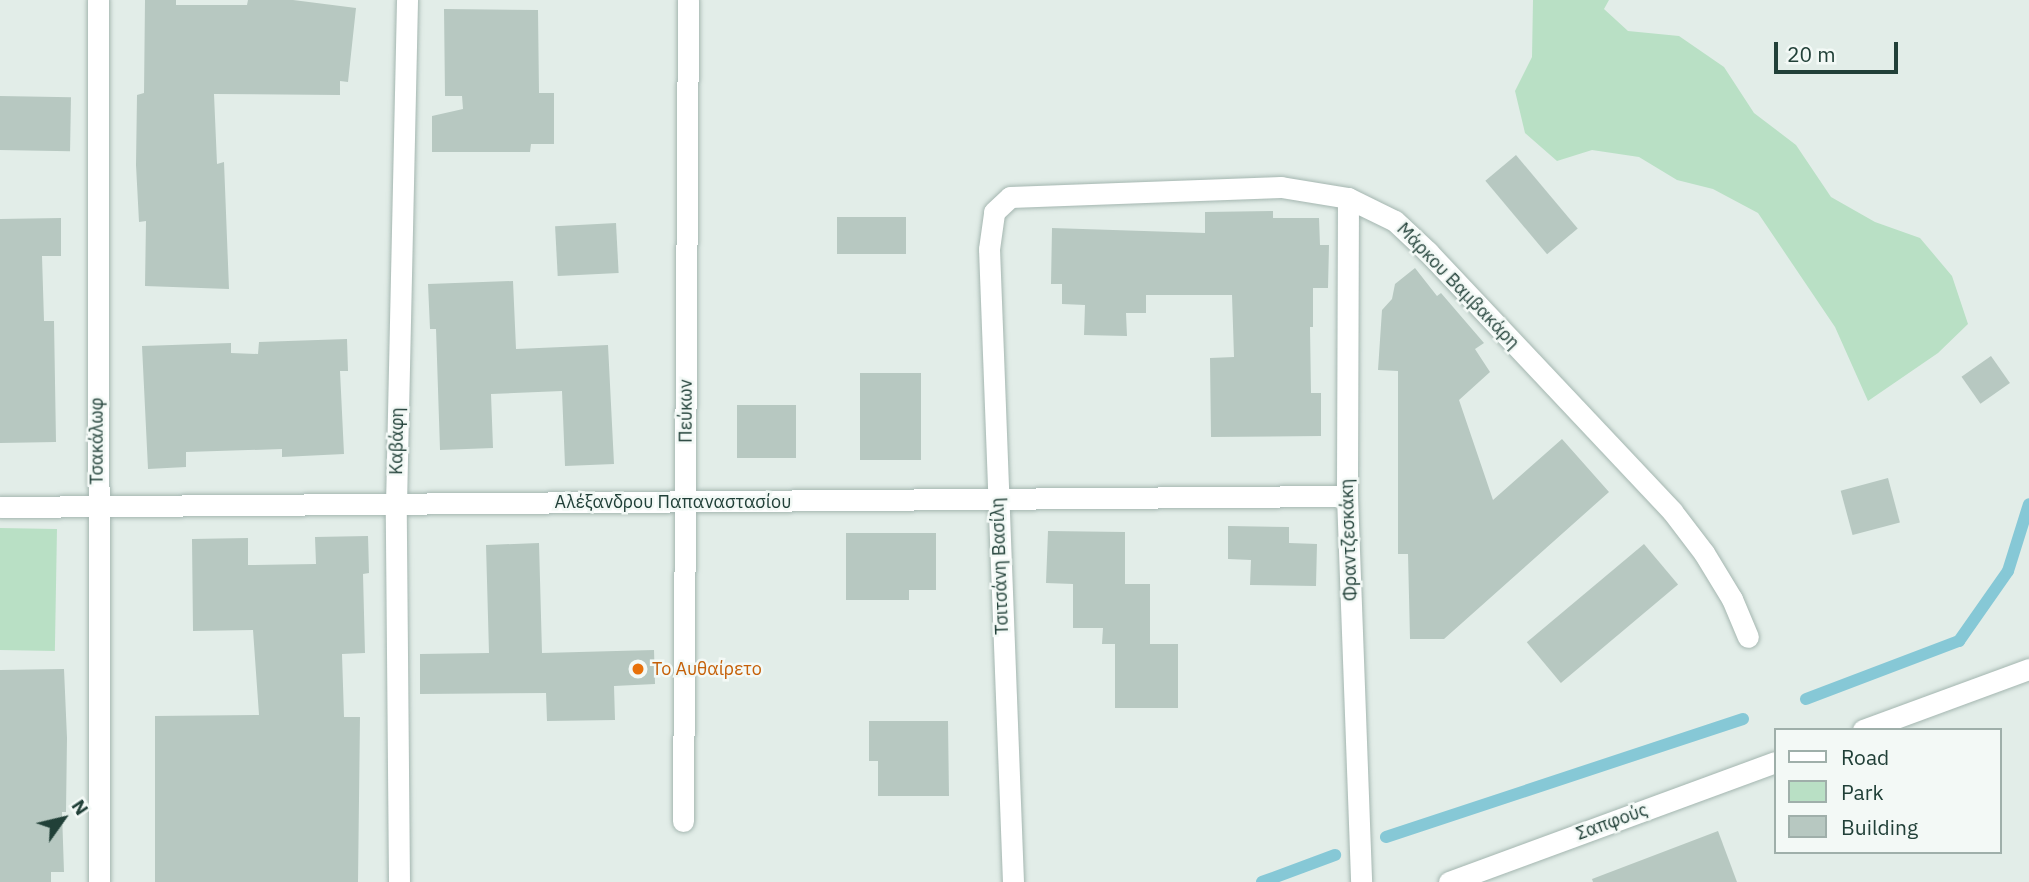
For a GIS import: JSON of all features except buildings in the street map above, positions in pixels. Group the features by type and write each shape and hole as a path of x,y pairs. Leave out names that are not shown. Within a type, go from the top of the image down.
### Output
{"street":[{"name":"Τσακάλωφ","path":"98,0 99,882"},
{"name":"Καβάφη","path":"399,882 396,505 407,0"},
{"name":"Πεύκων","path":"683,821 688,0"},
{"name":"Μάρκου Βαμβακάρη","path":"989,249 994,212 1000,203 1021,195 1281,187 1348,198 1395,221 1428,252 1672,511 1725,588 1748,637"},
{"name":"Φραντζεσκάκη","path":"1348,198 1347,496 1361,882"},
{"name":"Τσιτσάνη Βασίλη","path":"989,249 1013,882"},
{"name":"Αλέξανδρου Παπαναστασίου","path":"0,508 1347,496"},
{"path":"1868,728 2029,669"},
{"name":"Σαπφούς","path":"1449,882 1773,763"}],"green space":[{"path":"1533,0 1609,0 1604,9 1628,31 1679,36 1724,67 1754,113 1796,145 1831,197 1875,222 1920,238 1952,276 1968,324 1938,353 1868,401 1835,327 1758,213 1713,189 1677,180 1639,157 1592,150 1557,161 1525,133 1515,91 1532,57"},
{"path":"0,528 57,529 55,651 0,650"}],"waterway":[{"path":"1806,699 1959,641 2008,571 2029,504"},
{"path":"1386,837 1743,719"},
{"path":"1262,882 1335,855"}],"place":[{"name":"Το Αυθαίρετο","path":"638,669"}]}
